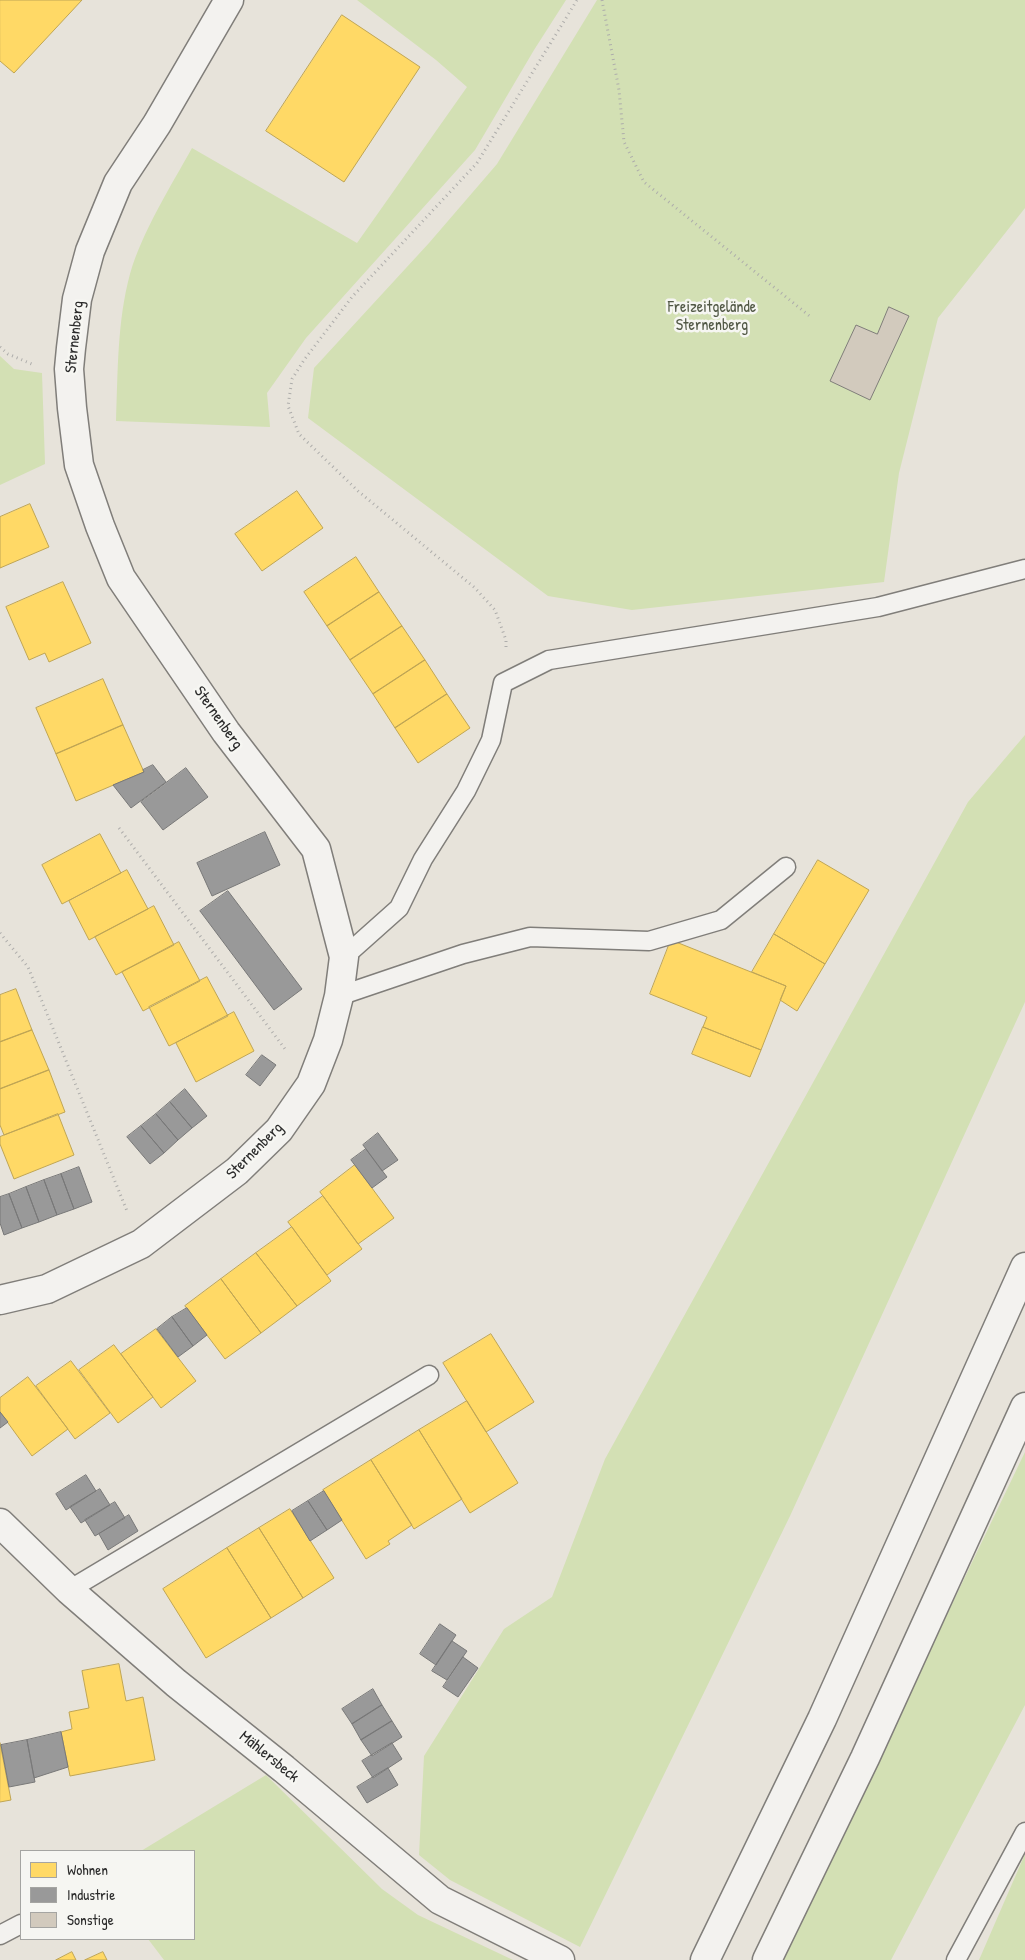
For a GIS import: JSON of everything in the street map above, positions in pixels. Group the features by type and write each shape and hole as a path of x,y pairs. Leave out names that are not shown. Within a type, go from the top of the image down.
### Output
{"main road":[{"name":"Sternenberg","path":"0,1300 47,1289 141,1244 237,1171 279,1130 311,1084 328,1040 339,996 344,957 316,850 226,732 121,578 100,526 79,465 70,369 77,300 90,251 118,183 157,124 229,0"},
{"path":"705,1960 822,1719 1025,1267"},
{"path":"767,1960 865,1758 1025,1407"},
{"name":"Mählersbeck","path":"0,1523 70,1590 176,1683 284,1769 440,1900 560,1960"}],"lane":[{"path":"344,957 399,908 423,858 466,791 490,740 503,683 549,660 878,607 1025,569"},
{"path":"339,996 464,954 530,937 649,941 721,920 786,867"},
{"path":"70,1590 430,1375"},
{"path":"956,1960 1025,1832"},
{"path":"0,1935 20,1925"}],"path":[{"path":"503,683 506,640 495,610 475,588 358,491 299,434 288,406 292,380 304,360 352,297 477,163 577,0"},
{"path":"602,0 619,90 624,142 644,182 812,318"},
{"path":"119,828 311,1084"},
{"path":"0,933 28,967 141,1244"}],"green space":[{"path":"357,0 566,0 475,150 306,338 267,393 270,427 116,421 120,329 130,274 149,226 192,148 357,243 467,87 436,60"},
{"name":"Freizeitgelände Sternenberg","path":"597,0 1025,0 1025,208 938,318 899,473 884,582 632,610 548,596 308,418 314,368 429,243 497,164"},
{"path":"0,356 14,369 42,373 45,464 0,485"},
{"path":"1025,735 1025,1002 790,1516 580,1947 450,1880 419,1855 424,1756 504,1629 552,1597 605,1459 968,802"},
{"path":"1025,1452 1025,1705 891,1960 781,1960"},
{"path":"266,1775 382,1889 418,1915 513,1960 164,1960 149,1940 195,1940 195,1850 143,1850"},
{"path":"1025,1854 1025,1960 979,1960"}],"building: Wohnen":[{"path":"0,0 82,0 14,73 0,61"},
{"path":"342,15 420,67 344,182 266,131"},
{"path":"297,491 323,528 262,571 235,534"},
{"path":"30,504 49,547 0,568 0,517"},
{"path":"356,557 379,592 327,626 304,592"},
{"path":"63,582 91,643 49,662 45,653 29,660 6,607"},
{"path":"379,592 402,626 350,660 327,626"},
{"path":"402,626 425,660 373,694 350,660"},
{"path":"425,660 447,694 395,728 373,694"},
{"path":"103,679 123,725 56,754 36,708"},
{"path":"447,694 470,728 418,763 395,728"},
{"path":"123,725 144,772 76,801 56,754"},
{"path":"100,834 121,873 62,904 42,865"},
{"path":"818,860 869,890 825,964 774,934"},
{"path":"127,870 148,909 89,940 69,901"},
{"path":"154,906 174,945 116,975 95,937"},
{"path":"774,934 825,964 797,1011 780,1000 786,986 752,972"},
{"path":"671,940 786,986 761,1050 703,1027 707,1017 650,994"},
{"path":"179,942 200,981 143,1011 122,972"},
{"path":"207,977 228,1016 169,1046 149,1007"},
{"path":"16,989 32,1030 0,1042 0,995"},
{"path":"234,1012 254,1051 196,1082 176,1043"},
{"path":"703,1027 761,1050 750,1077 692,1054"},
{"path":"32,1030 49,1070 0,1089 0,1042"},
{"path":"49,1070 65,1112 4,1135 0,1125 0,1089"},
{"path":"58,1114 74,1155 14,1179 0,1144 0,1137"},
{"path":"355,1165 394,1218 358,1244 320,1192"},
{"path":"323,1196 362,1249 327,1275 288,1222"},
{"path":"292,1227 331,1281 297,1306 256,1253"},
{"path":"256,1253 297,1306 261,1333 221,1279"},
{"path":"221,1279 261,1333 225,1359 185,1306"},
{"path":"156,1329 196,1381 161,1408 121,1354"},
{"path":"491,1334 534,1402 486,1432 443,1363"},
{"path":"114,1345 153,1397 118,1423 79,1370"},
{"path":"71,1361 110,1413 75,1439 36,1386"},
{"path":"28,1377 68,1429 32,1456 0,1412 0,1398"},
{"path":"467,1401 518,1483 470,1513 419,1430"},
{"path":"419,1430 462,1499 414,1529 371,1460"},
{"path":"371,1460 412,1525 388,1541 390,1544 366,1559 323,1490"},
{"path":"290,1509 334,1578 303,1598 259,1528"},
{"path":"259,1528 303,1598 271,1618 227,1548"},
{"path":"227,1548 271,1618 206,1658 163,1589"},
{"path":"119,1664 126,1701 143,1697 155,1760 70,1776 61,1732 72,1729 69,1712 89,1708 82,1671"},
{"path":"0,1743 11,1800 0,1802"},
{"path":"72,1952 76,1960 56,1960"},
{"path":"103,1952 107,1960 85,1960"}],"building: Industrie":[{"path":"153,765 166,782 131,808 113,785 144,772 143,770"},
{"path":"186,768 208,797 163,830 141,802"},
{"path":"265,832 280,865 212,896 197,863"},
{"path":"228,891 302,989 274,1010 200,911"},
{"path":"262,1055 276,1065 260,1086 246,1075"},
{"path":"185,1089 207,1116 192,1128 170,1102"},
{"path":"170,1102 192,1128 178,1140 156,1114"},
{"path":"156,1114 178,1140 164,1153 141,1126"},
{"path":"141,1126 164,1153 150,1164 127,1137"},
{"path":"378,1133 398,1160 382,1171 363,1145"},
{"path":"366,1149 387,1177 372,1188 351,1160"},
{"path":"79,1167 92,1202 74,1209 61,1174"},
{"path":"61,1174 74,1209 57,1215 44,1180"},
{"path":"44,1180 57,1215 39,1222 26,1187"},
{"path":"26,1187 39,1222 22,1228 9,1194"},
{"path":"9,1194 22,1228 4,1235 0,1223 0,1197"},
{"path":"187,1308 207,1335 193,1346 172,1317"},
{"path":"172,1317 193,1346 178,1357 157,1329"},
{"path":"0,1412 8,1422 0,1428"},
{"path":"86,1475 96,1491 66,1510 56,1494"},
{"path":"100,1489 110,1505 81,1523 70,1507"},
{"path":"324,1491 342,1520 327,1530 308,1501"},
{"path":"308,1501 327,1530 310,1541 292,1511"},
{"path":"115,1502 125,1518 95,1536 85,1520"},
{"path":"129,1515 138,1531 108,1550 99,1534"},
{"path":"440,1624 456,1635 436,1665 420,1654"},
{"path":"452,1641 467,1651 447,1680 432,1671"},
{"path":"463,1657 478,1668 458,1697 443,1687"},
{"path":"373,1689 382,1705 352,1724 342,1709"},
{"path":"382,1705 392,1721 361,1740 352,1724"},
{"path":"392,1721 402,1737 372,1756 361,1740"},
{"path":"61,1732 68,1767 34,1778 27,1740"},
{"path":"27,1740 35,1782 9,1787 1,1745"},
{"path":"392,1743 402,1759 373,1778 362,1761"},
{"path":"388,1768 398,1785 367,1803 357,1787"}],"building: Sonstige":[{"path":"889,307 909,316 870,400 830,381 856,325 877,334"}]}
